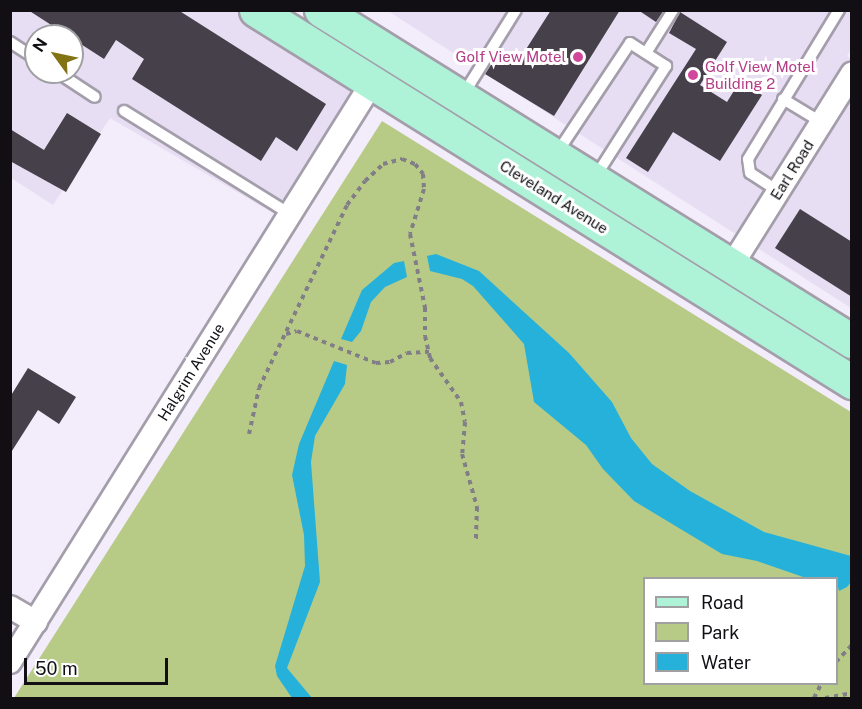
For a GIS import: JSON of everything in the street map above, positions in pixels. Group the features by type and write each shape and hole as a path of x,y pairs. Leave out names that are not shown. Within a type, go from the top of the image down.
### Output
{"main road":[{"name":"Cleveland Avenue","path":"256,10 852,382"},
{"path":"334,14 593,182 732,265 852,341"},
{"path":"372,82 420,85 461,98"}],"street":[{"name":"Earl Road","path":"732,265 852,74"},
{"name":"Halgrim Avenue","path":"10,662 372,82"},
{"path":"10,607 36,622"}],"lane":[{"path":"461,98 516,10"},
{"path":"646,53 673,10"},
{"path":"778,191 750,173 747,166 783,99 839,10"},
{"path":"10,42 24,51"},
{"path":"554,157 630,43 646,53 666,66 593,182"},
{"path":"75,84 95,97"},
{"path":"783,99 821,122"},
{"path":"124,111 290,214"}],"path":[{"path":"249,434 259,388 347,205 365,181 383,164 402,159 415,164 423,174 424,189 410,234 425,308 429,352 461,402 465,422 462,454 477,507 476,541"},
{"path":"286,334 297,331 376,363 390,362 407,353 429,352"},
{"path":"838,661 852,645"},
{"path":"814,699 821,685"},
{"path":"825,699 851,692"}],"shaded area":[{"path":"10,11 240,11 364,92 285,220 110,118 53,205 11,178"},
{"path":"388,11 851,11 851,49 847,56 852,59 851,308"}],"green space":[{"path":"382,121 851,412 851,698 14,698"}],"water":[{"path":"436,254 479,271 569,353 612,402 631,438 652,464 690,491 764,532 851,556 851,582 839,591 838,577 803,577 757,561 722,554 634,501 603,469 586,445 534,402 524,344 473,286 462,279 430,271 427,256"},
{"path":"404,261 407,277 385,287 371,302 361,331 352,342 341,339 362,290 394,263"},
{"path":"334,361 347,365 345,384 315,436 311,462 320,582 287,668 312,698 292,698 277,676 275,666 305,566 304,535 292,475 299,444"}],"building":[{"path":"28,10 178,10 326,104 297,151 276,137 261,161 132,79 144,59 116,40 104,59 84,46 84,24 50,24"},
{"path":"551,10 620,10 554,116 485,74 498,54 516,65"},
{"path":"638,10 664,10 656,22"},
{"path":"680,12 727,42 700,85 727,102 740,81 762,95 720,161 673,132 648,172 626,158 696,49 669,33"},
{"path":"67,113 101,134 66,192 10,161 10,129 44,150"},
{"path":"800,209 852,242 852,297 775,248"},
{"path":"28,368 76,397 59,424 38,410 10,454 10,397"}],"place":[{"name":"Golf View Motel","path":"578,57"},
{"name":"Golf View Motel Building 2","path":"693,75"}]}
